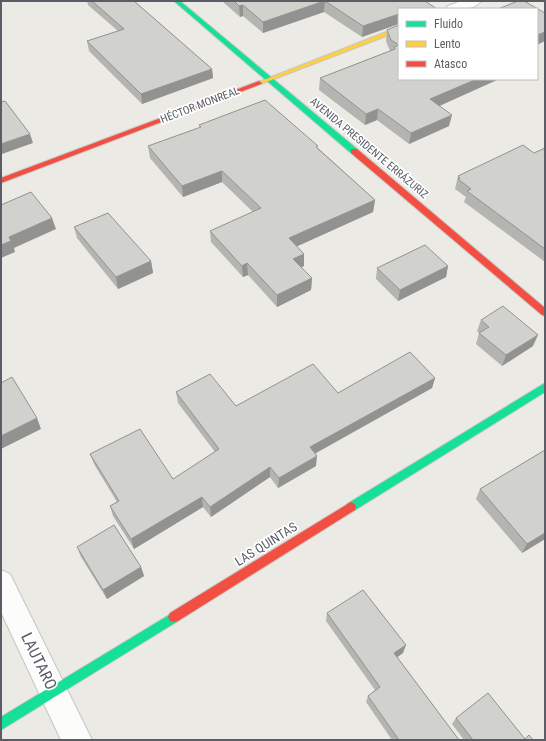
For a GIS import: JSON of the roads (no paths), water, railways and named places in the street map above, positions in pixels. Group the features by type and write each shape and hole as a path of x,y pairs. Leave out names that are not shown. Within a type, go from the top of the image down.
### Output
{"street":[{"name":"AVENIDA PRESIDENTE ERRÁZURIZ","path":"177,1 545,313"},
{"path":"456,8 474,1"},
{"name":"HÉCTOR MONREAL","path":"1,181 398,29"},
{"name":"LAS QUINTAS","path":"1,724 545,387"},
{"name":"LAUTARO","path":"1,583 77,740"}]}
